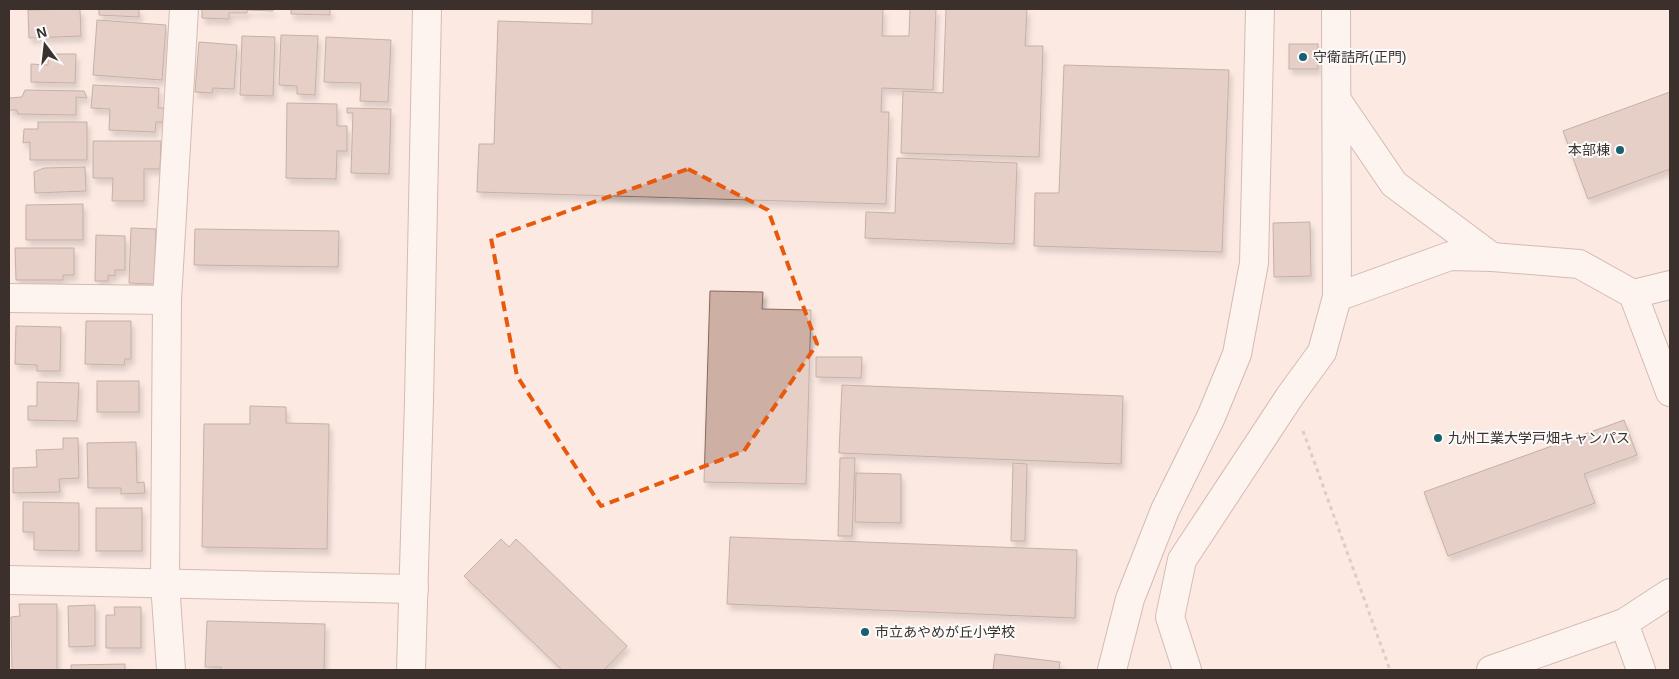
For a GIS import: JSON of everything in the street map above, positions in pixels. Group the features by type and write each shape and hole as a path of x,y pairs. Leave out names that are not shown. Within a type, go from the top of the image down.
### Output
{"street":[{"path":"171,670 165,583 167,300 184,9"},
{"path":"411,670 427,9"},
{"path":"1112,670 1130,599 1165,510 1211,417 1237,354 1254,263 1260,9"},
{"path":"1187,670 1170,617 1182,560 1290,396 1322,352 1337,297 1338,102 1336,9"},
{"path":"1338,102 1394,184 1492,257"},
{"path":"1337,297 1450,256 1492,257 1579,264 1633,294 1670,392"},
{"path":"1633,294 1670,285"},
{"path":"9,298 167,300"},
{"path":"9,580 414,589"},
{"path":"1491,670 1624,623 1670,593"},
{"path":"1624,623 1641,670"}],"path":[{"path":"1290,396 1390,670"}],"highlighted area":[{"path":"688,169 768,210 817,344 744,451 601,506 517,376 491,238"}],"building":[{"path":"80,9 81,36 29,38 28,10"},
{"path":"99,9 139,9 139,17 99,15"},
{"path":"202,9 273,9 273,11 247,10 247,13 229,13 229,19 202,18"},
{"path":"291,9 330,9 330,15 291,14"},
{"path":"592,9 883,9 882,36 909,36 910,9 936,9 933,90 882,88 881,112 889,112 886,204 477,192 479,144 494,144 498,21 592,24"},
{"path":"946,9 1027,9 1025,46 1043,46 1039,157 901,153 903,91 943,93"},
{"path":"97,20 166,25 162,80 93,75"},
{"path":"281,35 318,36 315,95 297,94 297,86 279,85"},
{"path":"242,36 275,37 273,96 240,95"},
{"path":"326,37 391,40 388,102 360,101 361,83 324,82"},
{"path":"199,42 237,45 234,89 213,88 212,93 195,92"},
{"name":"守衛詰所(正門)","path":"1289,44 1318,44 1318,69 1289,69"},
{"path":"48,54 76,54 75,83 31,82 31,64 48,65"},
{"path":"1064,65 1229,70 1222,252 1034,246 1035,193 1059,193"},
{"path":"93,85 159,88 158,108 164,108 163,122 156,122 155,132 109,130 110,109 91,108"},
{"path":"25,90 84,91 87,98 76,97 76,115 18,114 17,110 9,110 9,98 22,97"},
{"name":"本部棟","path":"1670,92 1670,169 1588,199 1563,131"},
{"path":"287,103 337,104 337,126 347,126 347,151 337,151 336,179 286,178"},
{"path":"347,108 391,109 389,174 351,173 353,113 347,113"},
{"path":"38,122 87,122 87,160 30,160 30,142 23,143 24,129 38,129"},
{"path":"93,141 161,141 160,169 144,169 144,201 112,201 113,178 93,178"},
{"path":"897,158 1017,163 1014,244 865,238 866,212 895,213"},
{"path":"85,167 86,191 35,193 34,172 44,168"},
{"path":"83,204 83,240 26,240 26,205"},
{"path":"1310,222 1311,276 1274,277 1273,223"},
{"path":"131,228 156,229 154,284 129,283"},
{"path":"195,229 339,231 338,267 194,265"},
{"path":"96,235 125,236 125,270 115,270 115,276 108,275 108,281 95,281"},
{"path":"15,248 74,248 74,275 63,275 63,280 16,280"},
{"path":"710,291 763,292 762,309 811,310 806,484 704,482"},
{"path":"86,321 131,321 131,359 125,359 124,365 85,364"},
{"path":"16,326 61,327 60,371 37,371 37,365 15,364"},
{"path":"816,357 862,357 861,378 816,377"},
{"path":"97,381 139,381 139,412 97,412"},
{"path":"37,382 79,383 77,421 28,420 28,406 37,406"},
{"path":"842,385 1123,396 1121,464 839,453"},
{"path":"250,406 286,407 286,423 329,424 327,549 202,547 204,424 250,424"},
{"path":"1624,420 1637,455 1584,474 1595,503 1448,556 1424,492"},
{"path":"63,438 78,438 79,478 59,479 60,492 13,493 13,468 37,467 36,450 63,449"},
{"path":"136,442 137,483 144,482 145,493 121,494 121,488 88,488 87,443"},
{"path":"840,458 855,458 852,536 838,536"},
{"path":"1013,463 1027,464 1025,541 1011,541"},
{"path":"856,473 901,474 901,523 855,522"},
{"path":"23,502 79,503 79,551 34,550 34,532 23,532"},
{"path":"96,508 142,508 142,551 96,551"},
{"path":"730,537 1077,550 1075,618 727,604"},
{"path":"501,539 509,547 516,539 627,646 604,670 562,670 464,576"},
{"path":"19,604 57,604 57,670 12,670 11,617 20,616"},
{"path":"95,605 95,646 69,647 68,606"},
{"path":"114,607 141,607 141,648 106,648 106,615 115,615"},
{"path":"207,621 325,624 324,670 221,670 221,667 205,667"},
{"path":"995,654 1060,662 1059,670 993,670"},
{"path":"125,664 125,670 71,670 71,665"}],"place":[{"name":"守衛詰所(正門)","path":"1303,57"},
{"name":"本部棟","path":"1620,150"},
{"name":"九州工業大学戸畑キャンパス","path":"1438,438"},
{"name":"市立あやめが丘小学校","path":"865,632"}]}
